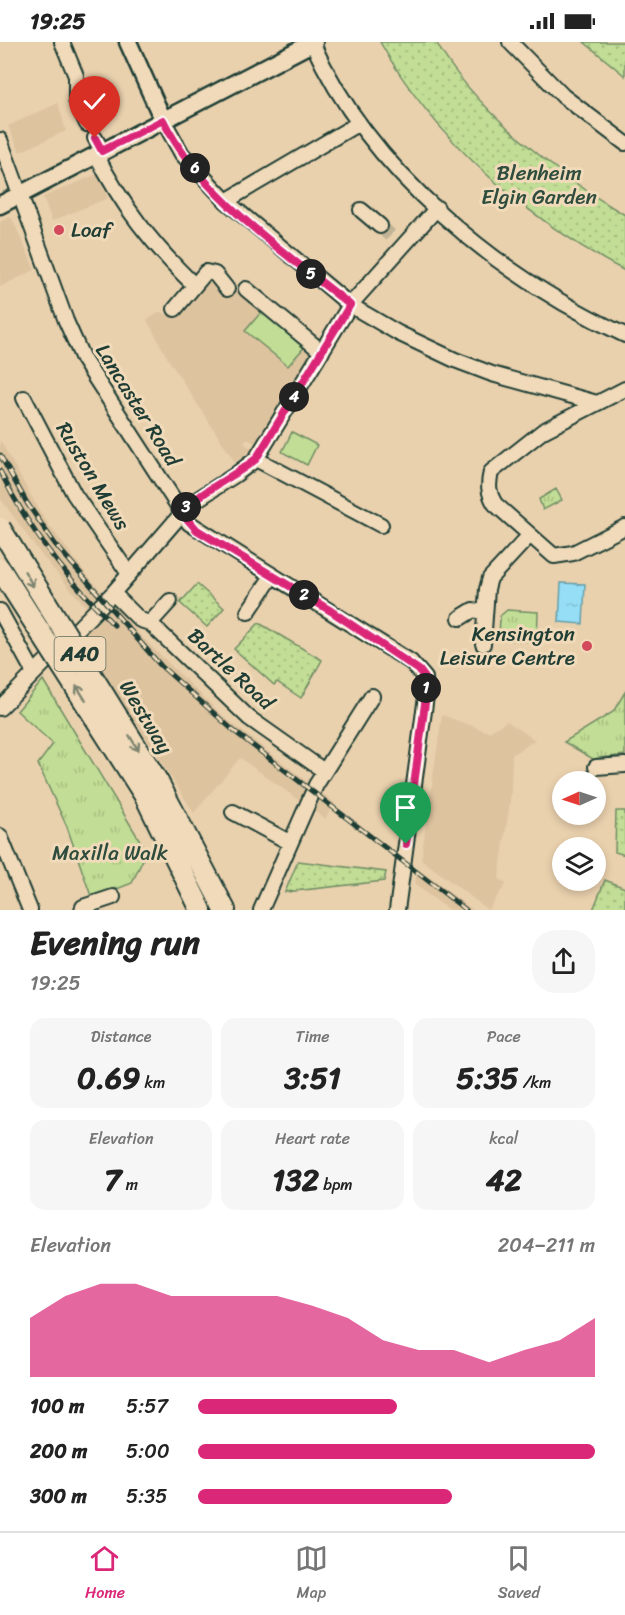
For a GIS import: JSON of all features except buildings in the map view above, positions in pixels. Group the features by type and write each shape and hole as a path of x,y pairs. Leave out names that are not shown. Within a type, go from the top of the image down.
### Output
{"highway":[{"name":"Westway","path":"0,528 151,789 214,910"},
{"name":"Westway","path":"0,568 151,789 201,910"},
{"name":"A40","path":"151,789 189,910"},
{"name":"A40","path":"151,789 225,910"}],"main road":[{"path":"128,42 163,120"},
{"path":"0,205 98,148 163,120 313,42"}],"street":[{"path":"62,42 76,76 76,100 87,124"},
{"path":"313,42 327,73 359,123 378,148 437,208 485,251 527,282 564,305 625,335"},
{"path":"510,42 563,96 625,143"},
{"path":"163,120 182,153 226,201 350,305 398,333 455,360 492,374 597,403"},
{"path":"226,201 359,123"},
{"name":"Lancaster Road","path":"0,140 66,321 83,359 181,512 197,530 411,662 425,678 426,696 397,910"},
{"path":"98,148 116,194 137,224 194,285"},
{"path":"0,708 113,593 181,512 200,496 256,459 350,305 437,208"},
{"path":"361,210 380,226"},
{"path":"391,236 402,246"},
{"path":"175,309 206,272 211,272 227,289"},
{"path":"246,289 322,352"},
{"path":"625,389 543,431 491,472 488,486 495,504 554,556 562,557 625,527"},
{"name":"Ruston Mews","path":"24,398 74,494 129,574"},
{"path":"256,459 381,525"},
{"path":"483,644 490,578 529,536"},
{"path":"248,612 272,576"},
{"name":"Bartle Road","path":"113,593 140,620 150,623 249,718 324,771"},
{"path":"150,623 170,601"},
{"path":"460,618 473,610 485,613"},
{"path":"0,611 34,674"},
{"path":"261,910 289,842 324,771 372,696"},
{"path":"596,767 625,765"},
{"path":"233,812 289,842"},
{"path":"0,836 30,910"},
{"path":"82,910 83,907 113,897"}],"shaded area":[{"path":"58,103 66,131 20,152 8,126"},
{"path":"97,174 108,198 52,221 43,197"},
{"path":"9,217 12,218 35,270 0,287 0,222"},
{"path":"207,284 213,284 223,298 238,289 313,348 257,444 247,439 244,443 252,449 235,462 168,359 147,320 160,312 178,319"},
{"path":"0,440 43,517 86,574 143,638 225,718 335,803 325,819 240,758 194,813 81,638 97,620 42,556 0,498"},
{"path":"442,715 489,732 507,721 535,740 512,755 511,794 499,878 506,884 488,910 421,859"},
{"path":"417,868 473,910 449,910 415,885"}],"green space":[{"name":"Blenheim Elgin Garden","path":"380,42 436,42 472,92 520,139 573,181 625,215 625,271 553,227 518,202 486,174 428,112 402,78"},
{"path":"584,42 625,42 625,76"},
{"path":"263,310 306,345 288,366 245,331"},
{"path":"292,432 317,445 307,465 282,452"},
{"path":"556,489 562,500 543,510 539,499"},
{"path":"197,584 224,608 207,627 180,603"},
{"path":"507,610 538,612 537,642 499,639 500,616"},
{"path":"259,623 322,660 301,698 277,682 274,685 234,649"},
{"name":"Maxilla Walk","path":"43,680 145,849 145,855 132,883 92,899 67,827 38,764 53,744 17,711"},
{"path":"625,692 625,755 593,759 564,742 613,712"},
{"path":"616,811 625,811 625,855 615,852"},
{"path":"298,861 386,872 384,881 285,892"},
{"path":"606,880 625,888 625,910 593,910 601,891 606,891"}],"water":[{"path":"561,583 585,584 583,624 559,622"}],"tunnel":[{"path":"380,226 391,236"}],"railway":[{"path":"0,455 27,503 55,544 161,666 234,731 466,910"},
{"path":"0,471 23,513 50,553 114,625"}],"place":[{"name":"Loaf","path":"59,230"},
{"name":"Kensington Leisure Centre","path":"587,646"}],"route":[{"path":"95,138 102,151 163,120 182,153 226,201 350,305 256,459 200,496 181,512 197,530 411,662 425,678 426,696 406,844"}]}
